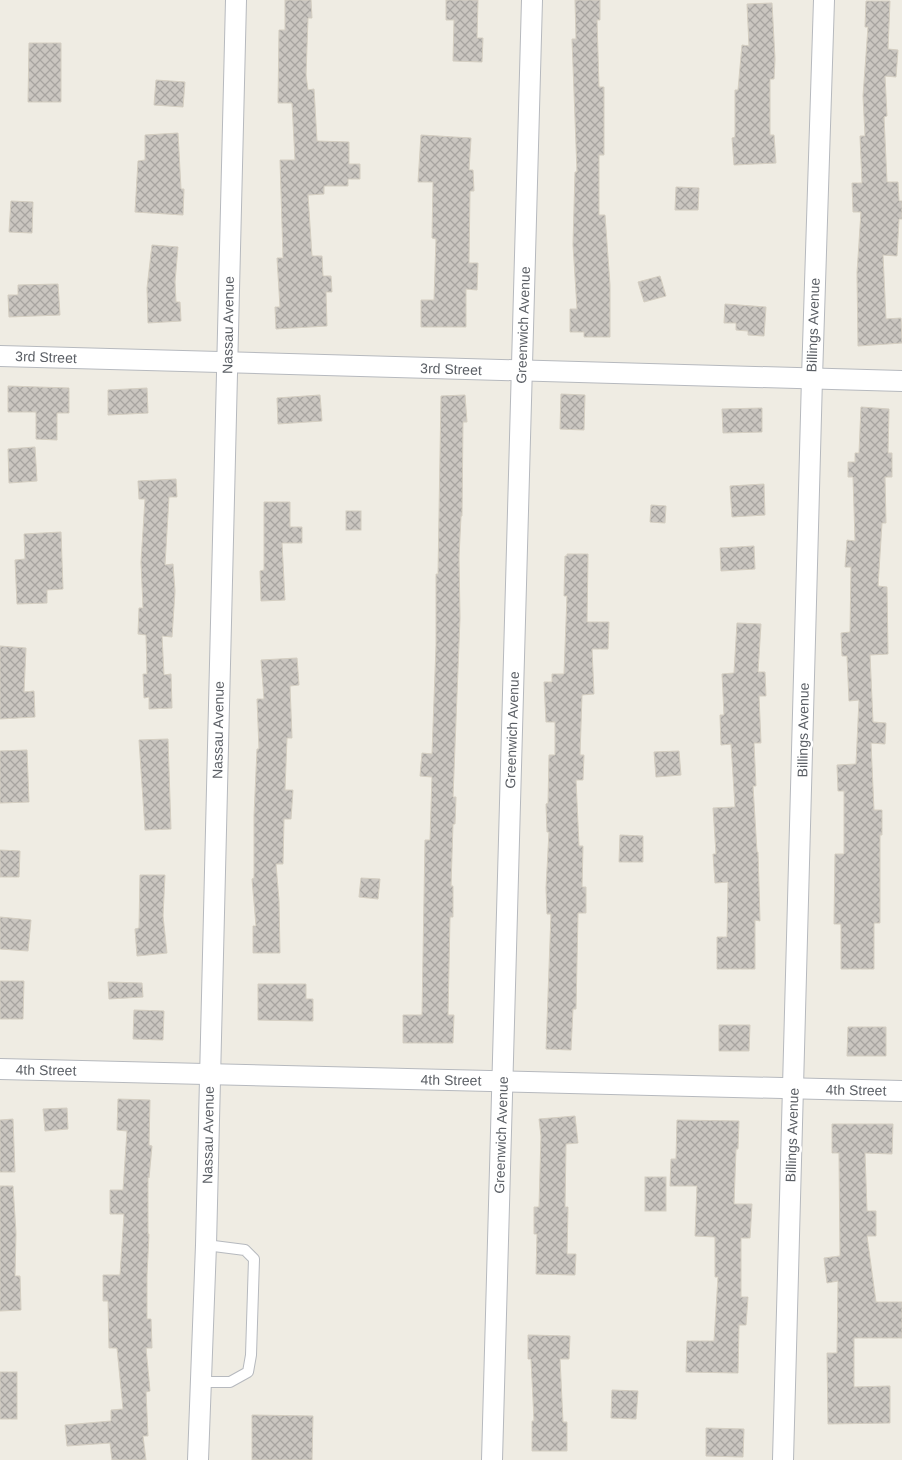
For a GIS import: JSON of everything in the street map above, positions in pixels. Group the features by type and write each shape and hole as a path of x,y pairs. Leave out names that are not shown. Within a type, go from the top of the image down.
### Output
{"street":[{"name":"Nassau Avenue","path":"198,1460 206,1245 236,0"},
{"name":"Greenwich Avenue","path":"492,1460 532,0"},
{"name":"Billings Avenue","path":"783,1460 824,0"},
{"name":"3rd Street","path":"0,356 902,381"},
{"name":"4th Street","path":"0,1069 902,1091"}],"lane":[{"path":"201,1382 230,1382 248,1372 251,1354 254,1259 245,1250 206,1245"}],"building":[{"path":"285,0 311,0 312,18 308,18 306,75 308,90 314,89 317,141 349,142 349,164 360,164 360,179 348,179 348,186 324,186 324,194 308,195 312,256 322,256 323,276 331,276 332,292 326,292 327,326 276,329 275,307 280,307 277,258 283,258 280,160 295,160 292,103 278,103 279,30 285,30"},
{"path":"446,0 478,0 477,38 483,38 482,62 453,61 454,20 446,20"},
{"path":"575,0 600,0 600,20 597,20 599,87 604,87 604,155 599,155 599,215 605,215 610,285 610,337 584,337 584,332 570,332 570,309 577,309 573,245 575,172 577,172 572,39 576,39"},
{"path":"866,1 890,1 888,49 898,50 896,77 885,76 887,116 884,117 887,182 898,182 899,201 902,201 902,219 899,219 897,256 883,255 886,319 901,318 902,343 858,346 857,273 861,212 853,212 852,183 862,183 860,136 865,136 863,96 868,27 865,27"},
{"path":"772,3 775,59 774,79 770,79 770,135 774,135 776,163 734,165 732,138 735,137 735,90 738,90 742,45 749,46 747,4"},
{"path":"29,43 61,43 61,102 28,102"},
{"path":"156,80 185,82 183,107 154,105"},
{"path":"178,133 181,189 184,189 183,215 135,212 138,161 145,160 145,135"},
{"path":"421,135 471,138 469,170 473,170 474,191 470,191 469,263 478,263 477,290 466,289 466,327 421,327 421,300 434,300 436,239 432,238 433,182 418,182"},
{"path":"676,187 699,188 698,210 675,210"},
{"path":"11,201 33,202 32,233 9,232"},
{"path":"152,245 178,247 175,282 176,302 180,302 181,321 148,323 147,288"},
{"path":"660,276 666,296 644,302 638,282"},
{"path":"58,284 60,315 9,317 8,295 18,295 18,285"},
{"path":"725,304 766,307 764,336 748,335 748,331 736,330 736,323 724,323"},
{"path":"8,386 69,388 69,413 57,413 57,440 36,439 36,412 8,412"},
{"path":"147,388 148,413 108,415 108,390"},
{"path":"561,394 585,395 584,430 560,429"},
{"path":"320,395 322,421 278,424 277,398"},
{"path":"465,395 467,422 463,422 462,516 459,557 460,618 453,797 456,797 451,886 453,886 453,917 450,917 448,1015 454,1015 453,1043 403,1043 403,1015 422,1015 425,840 430,840 432,777 420,776 422,753 432,754 441,396"},
{"path":"861,407 889,409 888,453 892,453 892,477 885,477 886,523 882,523 878,586 887,587 888,654 870,655 873,722 886,723 885,744 871,743 874,810 882,810 882,835 880,835 880,923 874,923 874,969 841,969 841,924 834,924 835,854 844,854 844,791 838,791 837,765 856,764 859,700 849,701 847,656 842,656 841,633 850,632 851,567 845,567 847,540 855,541 853,477 848,477 848,462 855,462 855,453 859,453"},
{"path":"762,408 762,432 723,433 722,409"},
{"path":"35,447 37,481 9,483 8,449"},
{"path":"176,479 177,497 169,497 165,565 173,564 175,591 172,637 162,636 164,675 171,674 172,708 149,709 149,697 144,698 143,674 147,674 146,635 138,634 139,608 143,608 141,562 145,499 139,499 138,481"},
{"path":"764,484 765,515 732,517 730,486"},
{"path":"264,502 290,502 290,527 302,527 302,543 282,543 285,600 261,601 260,571 264,570"},
{"path":"651,505 666,506 665,523 650,522"},
{"path":"346,511 361,511 361,530 346,530"},
{"path":"61,532 63,589 47,590 47,603 17,604 15,560 25,559 24,534"},
{"path":"754,546 755,569 721,571 720,548"},
{"path":"567,554 588,554 587,622 609,622 608,649 592,649 594,694 582,695 580,755 584,755 583,780 576,780 579,846 583,846 582,887 586,887 586,913 578,913 576,1009 573,1009 571,1050 546,1049 551,914 547,914 546,888 549,832 547,832 546,804 548,803 549,755 555,755 555,722 546,722 544,682 552,682 552,674 564,674 567,596 564,596 565,556"},
{"path":"737,623 761,624 758,672 765,672 766,696 759,696 761,743 754,743 756,786 753,786 758,852 760,921 755,920 755,969 717,969 717,937 727,937 728,882 715,883 713,854 716,854 713,808 735,807 731,744 721,745 720,715 724,715 722,674 734,673"},
{"path":"0,646 26,648 24,692 34,691 35,717 0,719"},
{"path":"297,658 299,685 290,686 292,738 287,738 285,790 293,790 291,819 284,819 283,864 276,864 280,953 253,953 253,926 256,926 252,879 254,878 257,749 259,749 257,699 264,699 261,660"},
{"path":"168,739 171,829 145,830 139,740"},
{"path":"27,750 29,802 0,803 0,751"},
{"path":"679,751 681,775 656,777 654,752"},
{"path":"620,835 643,836 643,862 619,862"},
{"path":"0,850 20,851 19,877 0,877"},
{"path":"140,875 165,875 163,916 167,953 137,956 135,929 139,928"},
{"path":"361,878 380,879 378,899 359,897"},
{"path":"0,917 31,920 28,951 0,949"},
{"path":"0,981 24,981 23,1019 0,1019"},
{"path":"108,982 142,983 143,997 109,999"},
{"path":"258,984 306,984 306,999 313,999 313,1021 258,1020"},
{"path":"134,1010 164,1011 163,1040 133,1039"},
{"path":"719,1025 750,1025 749,1051 719,1051"},
{"path":"848,1027 886,1027 886,1056 847,1056"},
{"path":"118,1099 150,1100 149,1145 152,1146 148,1177 147,1319 151,1319 152,1348 146,1348 150,1391 146,1392 148,1436 143,1436 146,1460 112,1460 110,1443 67,1446 65,1425 111,1421 111,1410 123,1409 117,1348 109,1348 108,1301 103,1301 103,1275 120,1275 124,1214 110,1214 110,1190 123,1190 127,1131 117,1130"},
{"path":"67,1108 68,1129 45,1131 43,1109"},
{"path":"575,1116 578,1143 566,1144 565,1207 568,1207 567,1254 576,1254 575,1275 536,1274 537,1234 534,1234 534,1207 539,1207 541,1136 539,1119"},
{"path":"13,1119 15,1172 0,1172 0,1120"},
{"path":"677,1120 739,1121 734,1204 752,1204 750,1238 741,1238 741,1297 748,1297 746,1325 739,1325 738,1373 686,1372 687,1341 714,1341 718,1277 715,1277 715,1237 695,1236 697,1186 670,1186 671,1159 676,1159"},
{"path":"832,1124 893,1124 892,1154 865,1153 867,1211 876,1211 876,1236 867,1236 876,1302 902,1302 902,1338 854,1338 854,1387 890,1386 890,1423 828,1424 827,1353 837,1353 838,1281 827,1283 824,1258 840,1256 839,1153 832,1153"},
{"path":"645,1177 666,1177 666,1211 645,1211"},
{"path":"0,1186 13,1186 16,1233 15,1276 20,1276 21,1310 0,1311"},
{"path":"528,1335 570,1336 569,1359 560,1359 563,1422 567,1422 567,1451 532,1451 532,1421 534,1421 531,1359 528,1359"},
{"path":"0,1372 17,1372 17,1419 0,1419"},
{"path":"612,1390 638,1391 636,1419 611,1418"},
{"path":"252,1415 313,1416 312,1460 252,1460"},
{"path":"706,1428 744,1429 743,1457 706,1456"}]}
